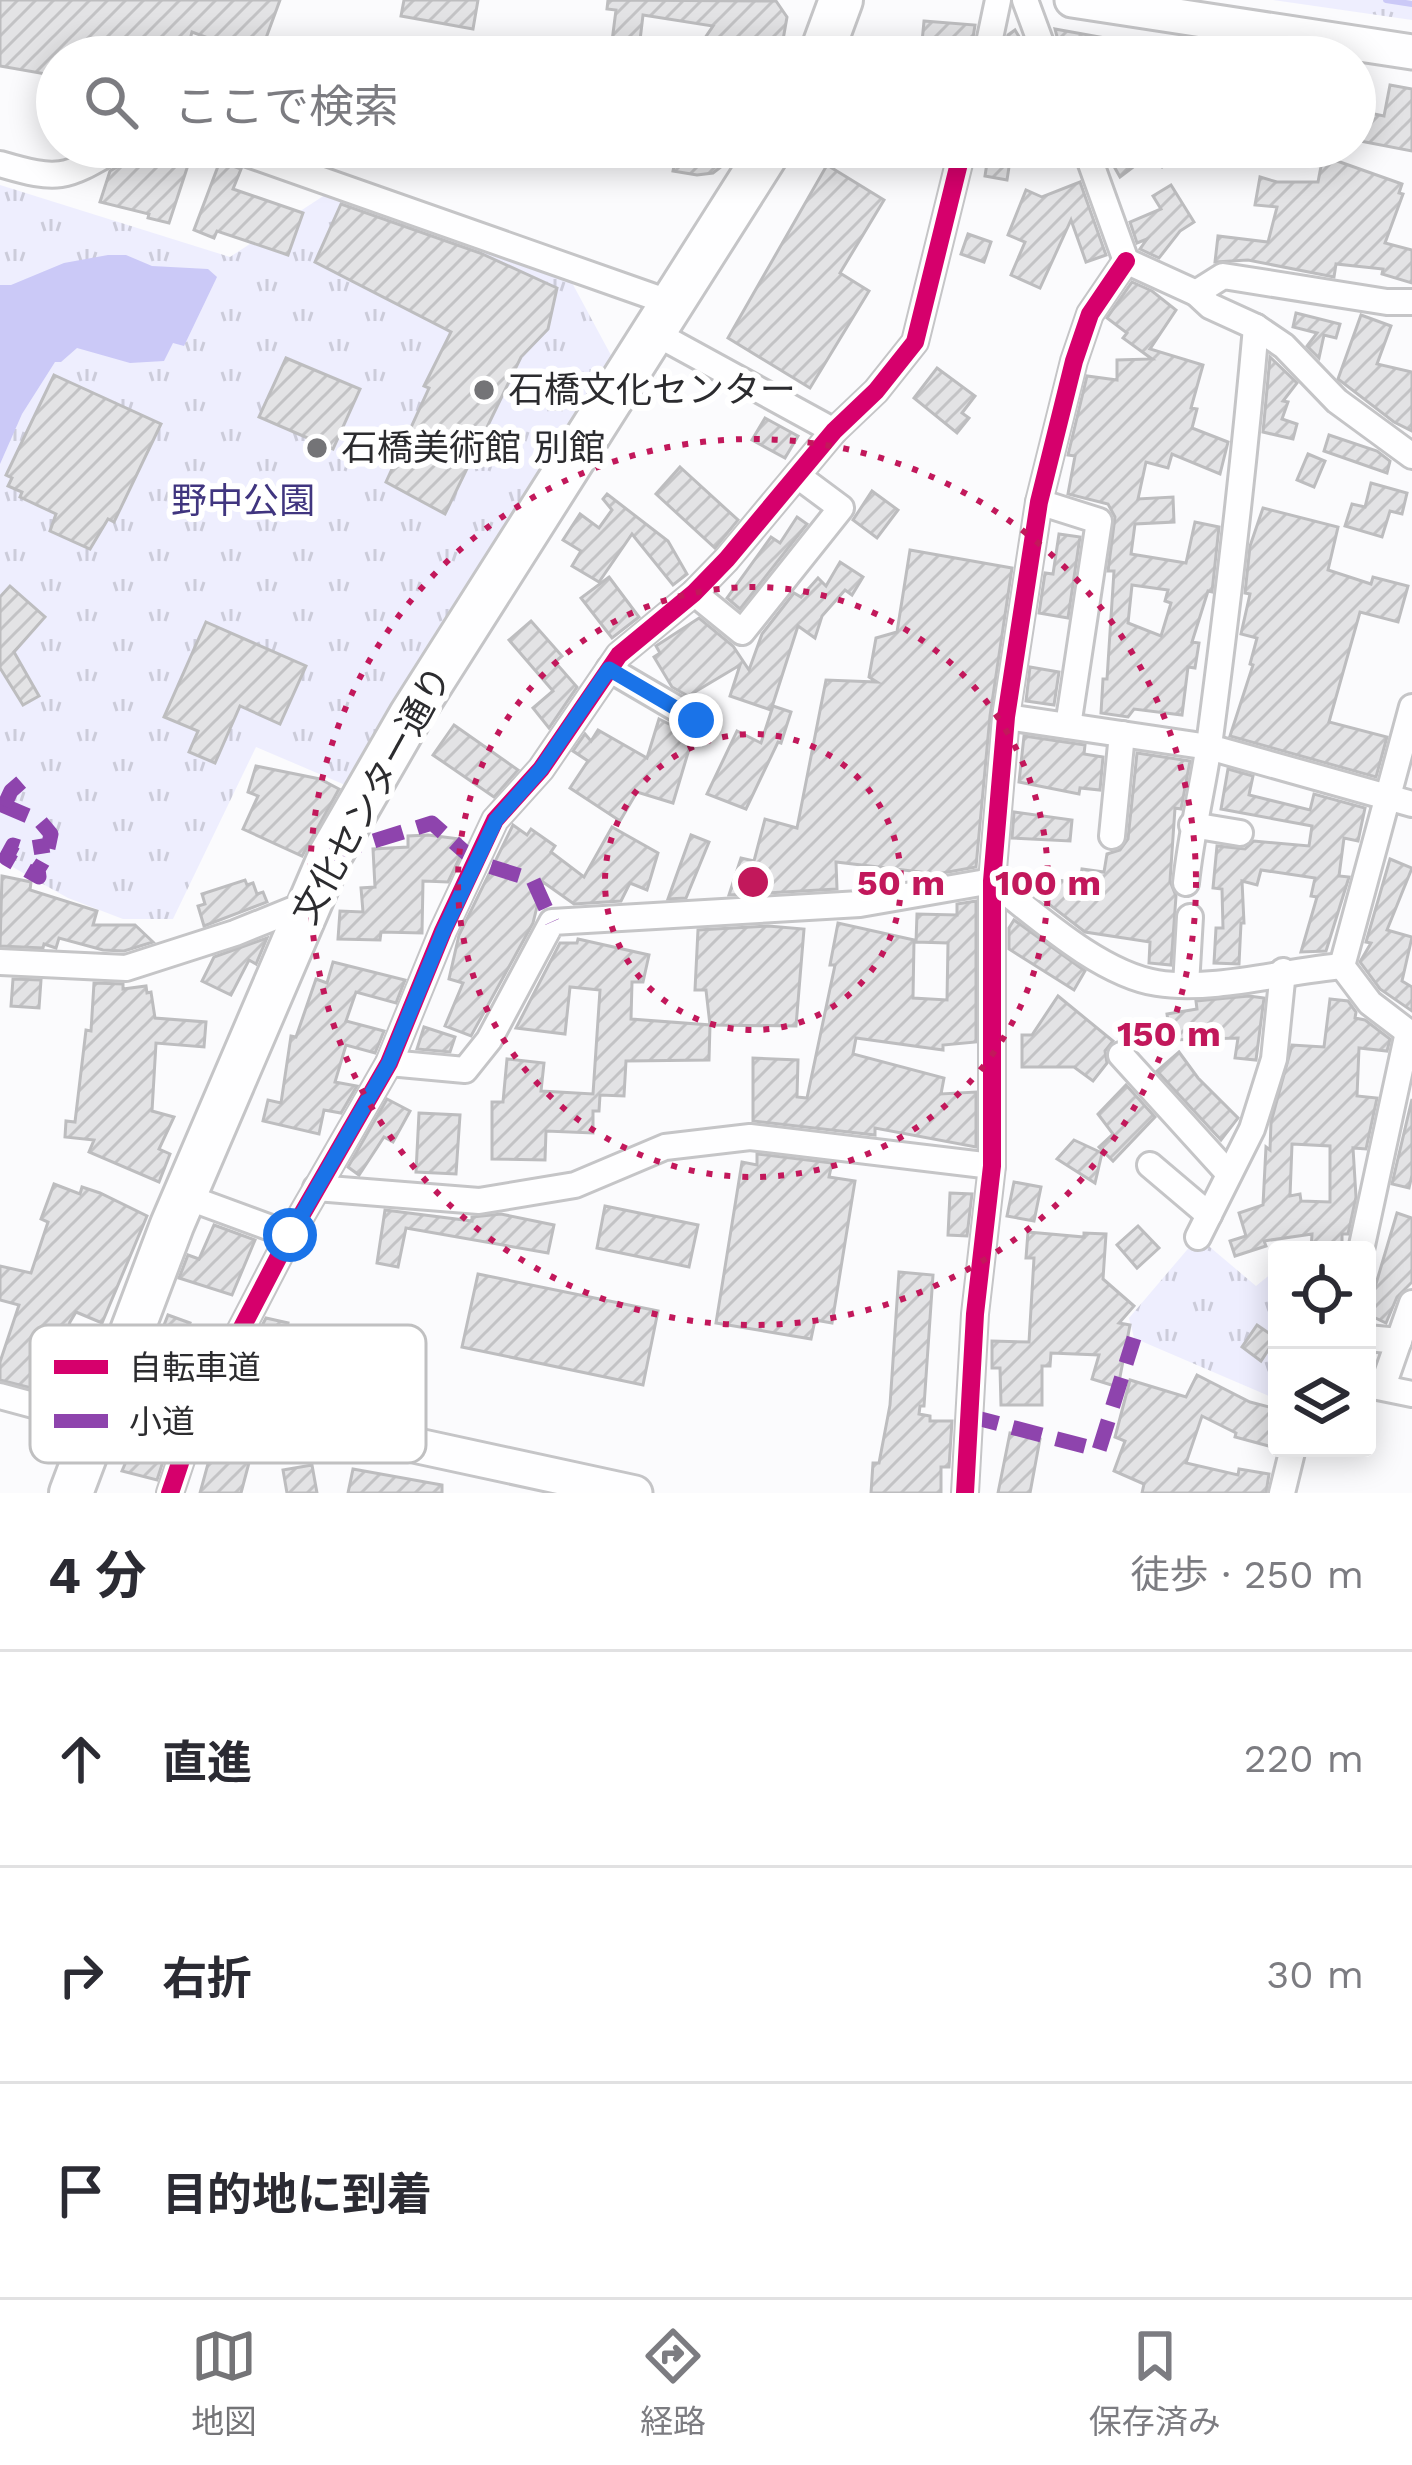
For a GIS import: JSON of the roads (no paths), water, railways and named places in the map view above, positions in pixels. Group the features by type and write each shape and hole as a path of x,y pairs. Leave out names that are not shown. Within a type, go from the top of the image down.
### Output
{"highway":[{"path":"828,36 841,0"},
{"name":"文化センター通り","path":"136,1325 184,1196 331,854 411,715 758,168"},
{"name":"文化センター通り","path":"71,1493 83,1463"}],"street":[{"path":"990,36 998,0"},
{"path":"1024,0 1038,36"},
{"path":"1072,0 1307,36"},
{"path":"1376,46 1412,52"},
{"path":"0,164 57,177 83,168"},
{"path":"282,168 664,318 834,431"},
{"path":"243,1325 389,1063 496,820 541,769 619,656 694,593 915,342 959,168"},
{"path":"1093,168 1126,261 1196,293 1210,306 1284,346 1337,401 1412,456"},
{"path":"965,1493 975,1314 992,1166 992,881 1006,717 1039,502 1074,362 1090,314 1126,261"},
{"path":"1196,293 1223,276 1412,302"},
{"path":"1186,883 1240,504 1256,327"},
{"path":"694,593 742,632 842,508 798,476"},
{"path":"1039,502 1100,520 1068,726"},
{"path":"609,669 696,720"},
{"path":"1342,966 1400,800 1412,707"},
{"path":"1006,717 1208,747 1400,800"},
{"path":"1112,836 1122,734"},
{"path":"1192,825 1240,833"},
{"path":"389,1063 465,1070 489,1040 552,922 860,904 992,881 1116,971 1156,983 1186,985 1342,966"},
{"path":"0,962 125,968 308,904"},
{"path":"1186,985 1190,917"},
{"path":"1342,966 1370,1003 1410,1034 1363,1241"},
{"path":"1150,1165 1204,1226 1252,1129 1274,1059 1283,971"},
{"path":"1121,1055 1229,1174"},
{"path":"316,1188 478,1201 575,1185 665,1147 750,1138 992,1166"},
{"path":"184,1196 290,1235"},
{"path":"1376,1383 1399,1341 1412,1303"},
{"path":"1376,1339 1399,1341"},
{"path":"1376,1385 1412,1394"},
{"path":"0,1396 30,1401"},
{"path":"426,1448 635,1493"},
{"path":"1282,1493 1291,1457"},
{"path":"170,1493 180,1463"}],"water":[{"path":"126,255 152,266 208,269 217,277 184,346 173,343 164,361 130,363 77,348 55,362 22,414 0,464 0,285 64,263"}],"waterway":[{"path":"1386,0 1412,4"}],"place":[{"name":"石橋文化センター","path":"484,390"},
{"name":"石橋美術館 別館","path":"317,448"}],"park label":[{"name":"野中公園","path":"243,501"}]}
